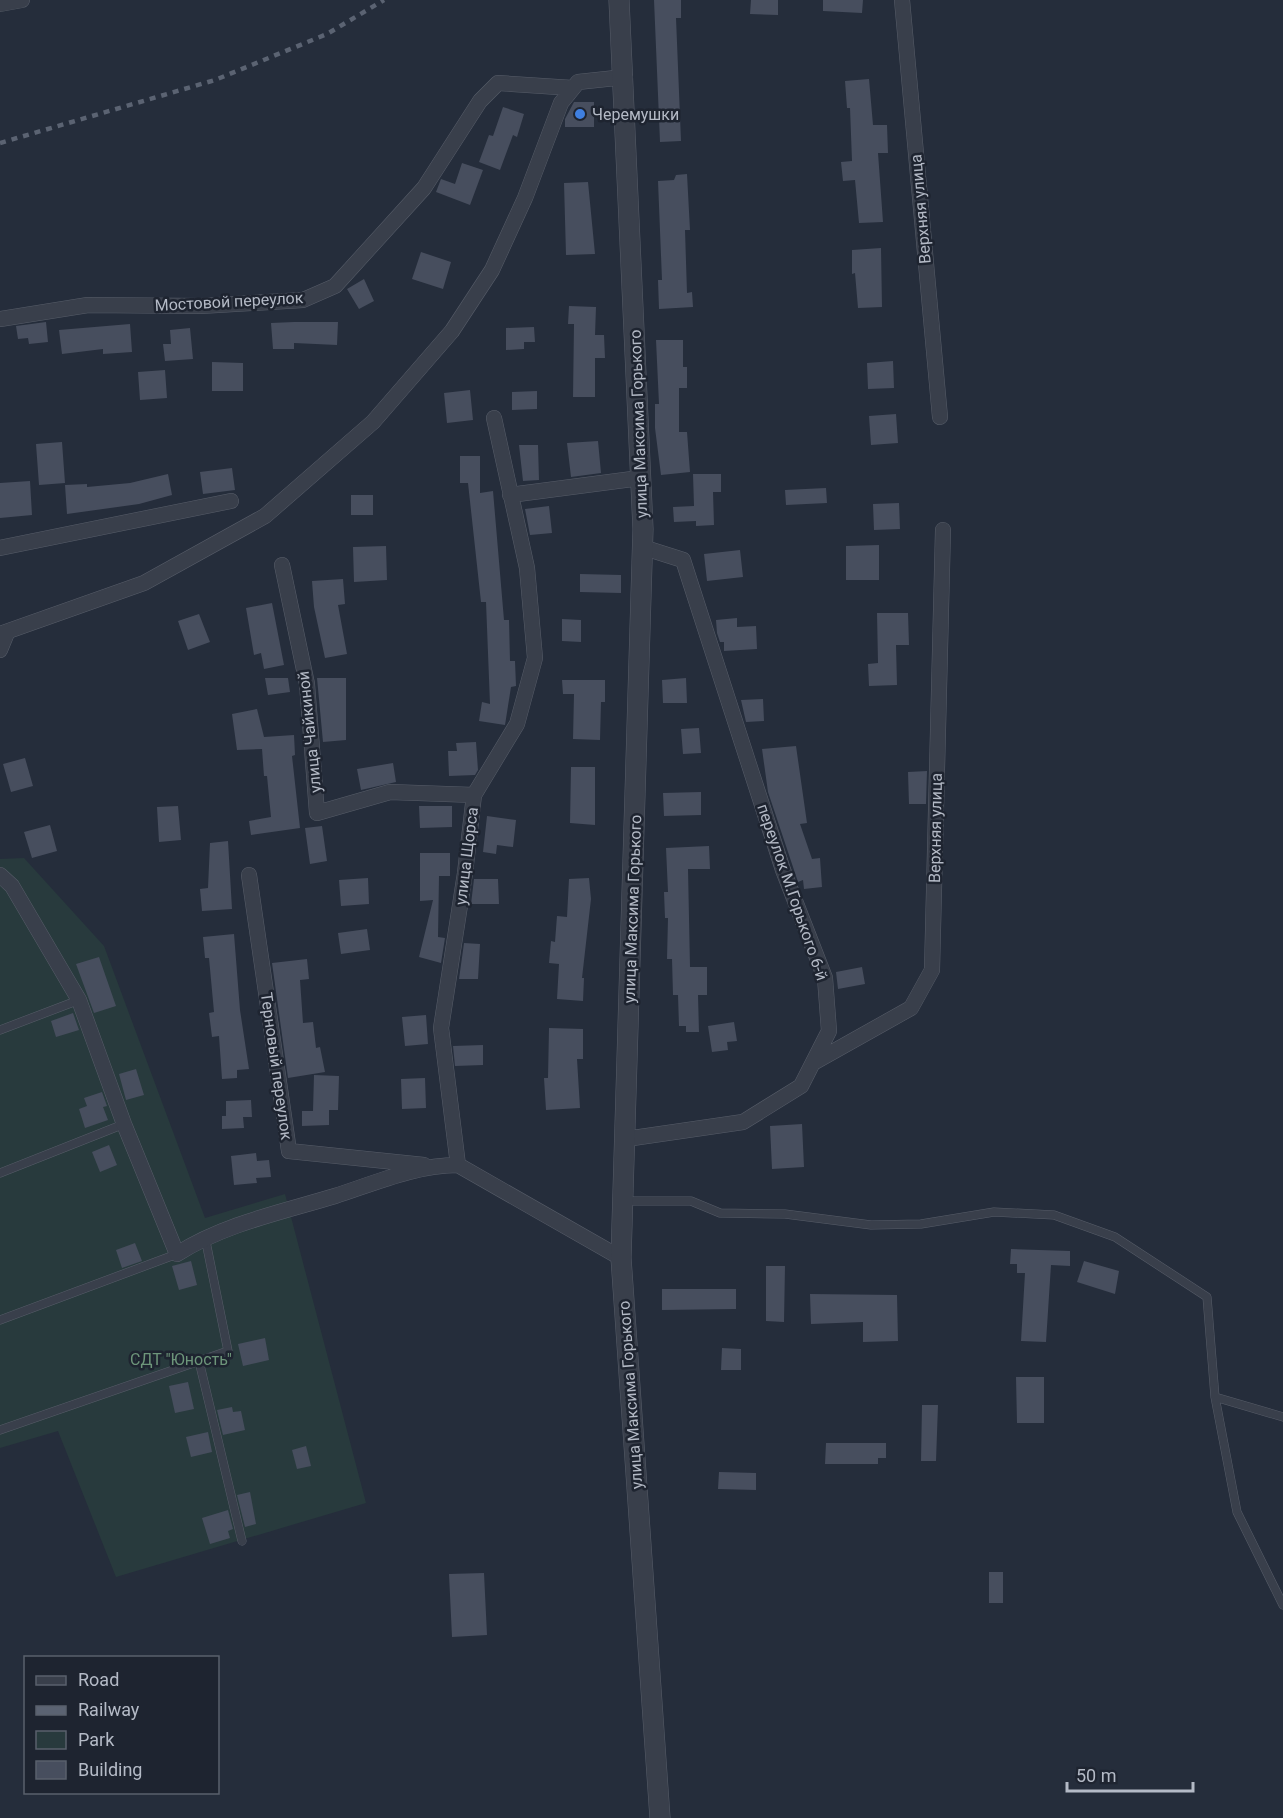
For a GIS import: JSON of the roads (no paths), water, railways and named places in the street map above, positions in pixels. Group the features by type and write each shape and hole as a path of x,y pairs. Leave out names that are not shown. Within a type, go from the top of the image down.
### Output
{"street":[{"path":"0,4 22,0"},
{"name":"улица Максима Горького","path":"619,0 625,77 642,547 621,1258 660,1818"},
{"name":"Верхняя улица","path":"902,0 940,417"},
{"path":"0,650 4,633 144,583 264,516 373,422 452,331 492,270 525,198 561,103 578,82 625,77"},
{"name":"Мостовой переулок","path":"0,319 88,305 201,306 303,300 335,286 424,188 480,101 498,82 573,88"},
{"name":"улица Щорса","path":"458,1166 441,1028 474,795 517,724 535,658 527,568 494,418"},
{"path":"510,495 640,478"},
{"path":"0,549 231,501"},
{"name":"Верхняя улица","path":"813,1064 911,1008 932,970 944,530"},
{"name":"переулок М.Горького 6-й","path":"626,1138 743,1122 801,1086 829,1031 825,978 783,870 683,560 642,547"},
{"name":"улица Чайкиной","path":"282,565 307,684 317,813 390,792 474,795"},
{"path":"0,875 12,886 79,1000 124,1124 177,1254 204,1237 432,1166 458,1166 621,1258"},
{"name":"Терновый переулок","path":"249,875 290,1151 432,1166"}],"lane":[{"path":"0,1030 79,1000"},
{"path":"0,1173 124,1124"},
{"path":"624,1201 691,1201 720,1213 785,1214 871,1225 921,1224 994,1212 1054,1215 1115,1237 1207,1297 1215,1397 1237,1512 1283,1605"},
{"path":"0,1430 228,1351 204,1237"},
{"path":"0,1320 177,1254"},
{"path":"199,1361 242,1541"},
{"path":"1215,1397 1283,1417"}],"railway":[{"path":"0,143 215,80 327,34 384,0"}],"place":[{"name":"Черемушки","path":"580,114"}],"park label":[{"name":"СДТ \"Юность\"","path":"181,1359"}]}
